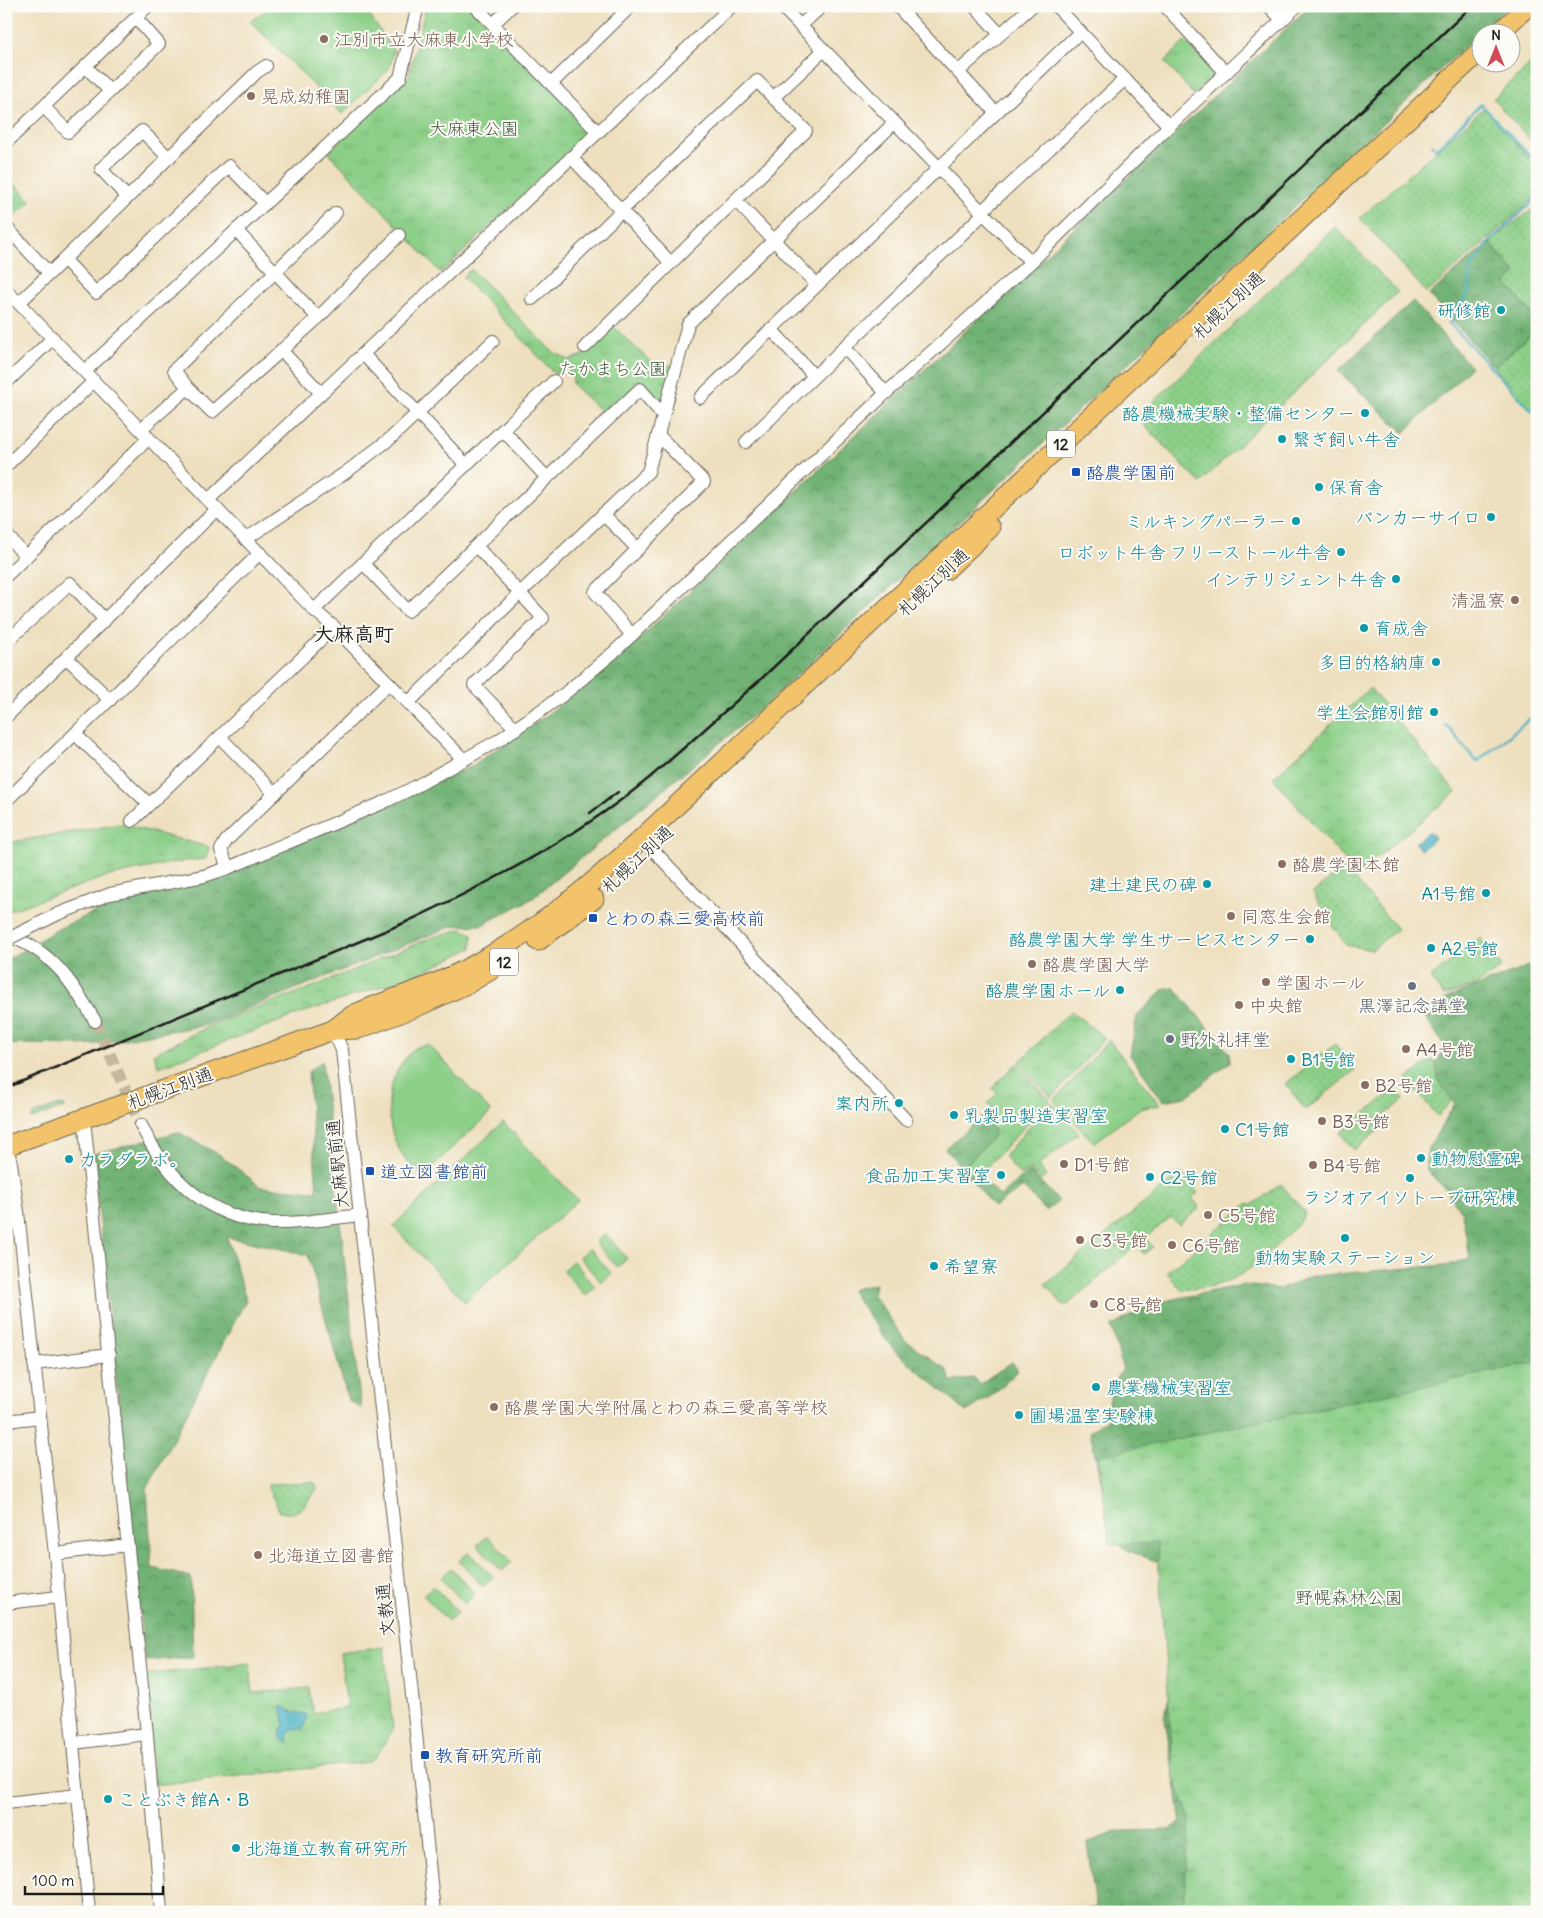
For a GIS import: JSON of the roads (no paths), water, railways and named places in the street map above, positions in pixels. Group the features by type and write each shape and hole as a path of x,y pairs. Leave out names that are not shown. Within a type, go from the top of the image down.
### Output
{"highway":[{"path":"1512,22 1530,6"},
{"path":"1520,31 1537,16"},
{"name":"札幌江別通","path":"646,843 1470,60"},
{"name":"札幌江別通","path":"6,1146 333,1030 353,1015 438,983 468,969 568,903 646,843 1476,72"}],"street":[{"path":"6,143 148,6"},
{"path":"85,371 400,78 418,6"},
{"path":"475,6 598,132"},
{"path":"493,24 512,6"},
{"path":"551,84 630,6"},
{"path":"6,717 105,620 213,504 321,393 732,6"},
{"path":"781,6 937,168 1031,262"},
{"path":"800,26 822,6"},
{"path":"897,6 995,112"},
{"path":"974,6 1000,34"},
{"path":"958,72 1032,6"},
{"path":"1056,6 1169,126"},
{"path":"1165,6 1226,72"},
{"path":"1269,6 1282,20"},
{"path":"6,940 58,914 110,894 204,876 228,868 380,804 464,760 516,729 563,695 632,635 886,393 1031,262 1169,126 1297,6"},
{"path":"1530,6 1537,12"},
{"path":"44,107 68,132 159,44 136,18"},
{"path":"700,398 1080,32"},
{"path":"774,98 824,50"},
{"path":"19,303 256,72 266,66"},
{"path":"86,67 110,91"},
{"path":"746,442 982,213 1125,79"},
{"path":"532,299 757,81 806,131 585,347"},
{"path":"409,702 520,593 648,472 688,324 894,123"},
{"path":"128,197 101,169 142,131 168,158"},
{"path":"571,157 671,263"},
{"path":"64,259 96,294 229,166 265,203"},
{"path":"735,200 817,285"},
{"path":"336,213 174,370 188,388 212,412 318,318 399,236"},
{"path":"6,231 8,229 49,273"},
{"path":"236,230 318,318"},
{"path":"6,290 314,610 334,626 464,760"},
{"path":"771,329 814,376"},
{"path":"6,383 53,338"},
{"path":"246,539 345,473 391,438 493,341"},
{"path":"844,348 886,393"},
{"path":"281,350 321,393"},
{"path":"363,354 466,465"},
{"path":"6,466 94,381"},
{"path":"314,610 554,381"},
{"path":"6,576 188,388"},
{"path":"363,563 408,611 640,390 663,415"},
{"path":"503,430 547,478"},
{"path":"632,635 595,592 704,482 658,435"},
{"path":"603,514 638,549"},
{"path":"6,534 26,556"},
{"path":"476,546 544,618 474,685 516,729"},
{"path":"6,801 260,554"},
{"path":"6,631 12,638 70,583 105,620"},
{"path":"132,821 334,626"},
{"path":"67,658 110,700"},
{"path":"228,868 221,847 389,683"},
{"path":"75,734 150,804"},
{"path":"220,737 275,794"},
{"path":"646,843 906,1120"},
{"path":"6,935 37,950 54,963 77,990 95,1021"},
{"name":"大麻駅前通","path":"141,1125 157,1156 178,1180 205,1202 229,1214 251,1221 273,1223 360,1215 342,1050 333,1030"},
{"path":"84,1119 147,1734 161,1912"},
{"path":"6,1146 11,1162 18,1212 55,1554 89,1912"},
{"name":"文教通","path":"360,1215 434,1912"},
{"path":"34,1364 108,1355"},
{"path":"6,1421 40,1417"},
{"path":"55,1554 128,1545"},
{"path":"6,1603 59,1597"},
{"path":"73,1743 147,1734"},
{"path":"6,1803 78,1795"}],"water":[{"path":"1429,831 1435,838 1421,850 1415,843"},
{"path":"283,1706 292,1712 306,1714 307,1717 303,1729 293,1729 289,1732 287,1738 290,1740 286,1743 280,1734 285,1725 281,1707"}],"waterway":[{"path":"1432,144 1436,149 1481,104 1537,163"},
{"path":"1537,198 1492,239 1470,268 1469,292 1453,314 1449,323 1537,416"},
{"path":"1446,725 1477,762 1537,713"}],"tunnel":[{"path":"95,1021 141,1125"}],"railway":[{"path":"6,1088 404,923 528,860 558,843 615,804 643,783 760,680 1472,6"},
{"path":"590,813 618,792"}],"place":[{"name":"江別市立大麻東小学校","path":"324,39"},
{"name":"晃成幼稚園","path":"251,96"},
{"name":"研修館","path":"1501,310"},
{"name":"酪農機械実験・整備センター","path":"1365,413"},
{"name":"繋ぎ飼い牛舎","path":"1282,439"},
{"name":"酪農学園前","path":"1076,472"},
{"name":"保育舎","path":"1319,487"},
{"name":"バンカーサイロ","path":"1491,517"},
{"name":"ミルキングパーラー","path":"1296,521"},
{"name":"ロボット牛舎 フリーストール牛舎","path":"1341,552"},
{"name":"インテリジェント牛舎","path":"1396,579"},
{"name":"清温寮","path":"1515,600"},
{"name":"育成舎","path":"1364,628"},
{"name":"多目的格納庫","path":"1436,662"},
{"name":"学生会館別館","path":"1434,712"},
{"name":"酪農学園本館","path":"1282,864"},
{"name":"建土建民の碑","path":"1207,884"},
{"name":"A1号館","path":"1486,893"},
{"name":"同窓生会館","path":"1231,916"},
{"name":"とわの森三愛高校前","path":"593,918"},
{"name":"酪農学園大学 学生サービスセンター","path":"1310,939"},
{"name":"A2号館","path":"1431,948"},
{"name":"酪農学園大学","path":"1032,964"},
{"name":"学園ホール","path":"1266,982"},
{"name":"黒澤記念講堂","path":"1412,986"},
{"name":"酪農学園ホール","path":"1120,990"},
{"name":"中央館","path":"1239,1005"},
{"name":"野外礼拝堂","path":"1170,1039"},
{"name":"A4号館","path":"1406,1049"},
{"name":"B1号館","path":"1291,1059"},
{"name":"B2号館","path":"1365,1085"},
{"name":"案内所","path":"899,1103"},
{"name":"乳製品製造実習室","path":"954,1115"},
{"name":"B3号館","path":"1322,1121"},
{"name":"C1号館","path":"1225,1129"},
{"name":"動物慰霊碑","path":"1421,1158"},
{"name":"カラダラボ。","path":"69,1159"},
{"name":"D1号館","path":"1064,1164"},
{"name":"B4号館","path":"1313,1165"},
{"name":"道立図書館前","path":"370,1171"},
{"name":"食品加工実習室","path":"1001,1175"},
{"name":"C2号館","path":"1150,1177"},
{"name":"ラジオアイソトープ研究棟","path":"1410,1178"},
{"name":"C5号館","path":"1208,1215"},
{"name":"動物実験ステーション","path":"1345,1238"},
{"name":"C3号館","path":"1080,1240"},
{"name":"C6号館","path":"1172,1245"},
{"name":"希望寮","path":"934,1266"},
{"name":"C8号館","path":"1094,1304"},
{"name":"農業機械実習室","path":"1096,1387"},
{"name":"酪農学園大学附属とわの森三愛高等学校","path":"494,1407"},
{"name":"圃場温室実験棟","path":"1019,1415"},
{"name":"北海道立図書館","path":"258,1555"},
{"name":"教育研究所前","path":"425,1755"},
{"name":"ことぶき館A・B","path":"108,1799"},
{"name":"北海道立教育研究所","path":"236,1848"}],"district":[{"name":"大麻高町","path":"354,633"}],"park label":[{"name":"大麻東公園","path":"474,128"},
{"name":"たかまち公園","path":"613,368"},
{"name":"野幌森林公園","path":"1349,1597"}]}
